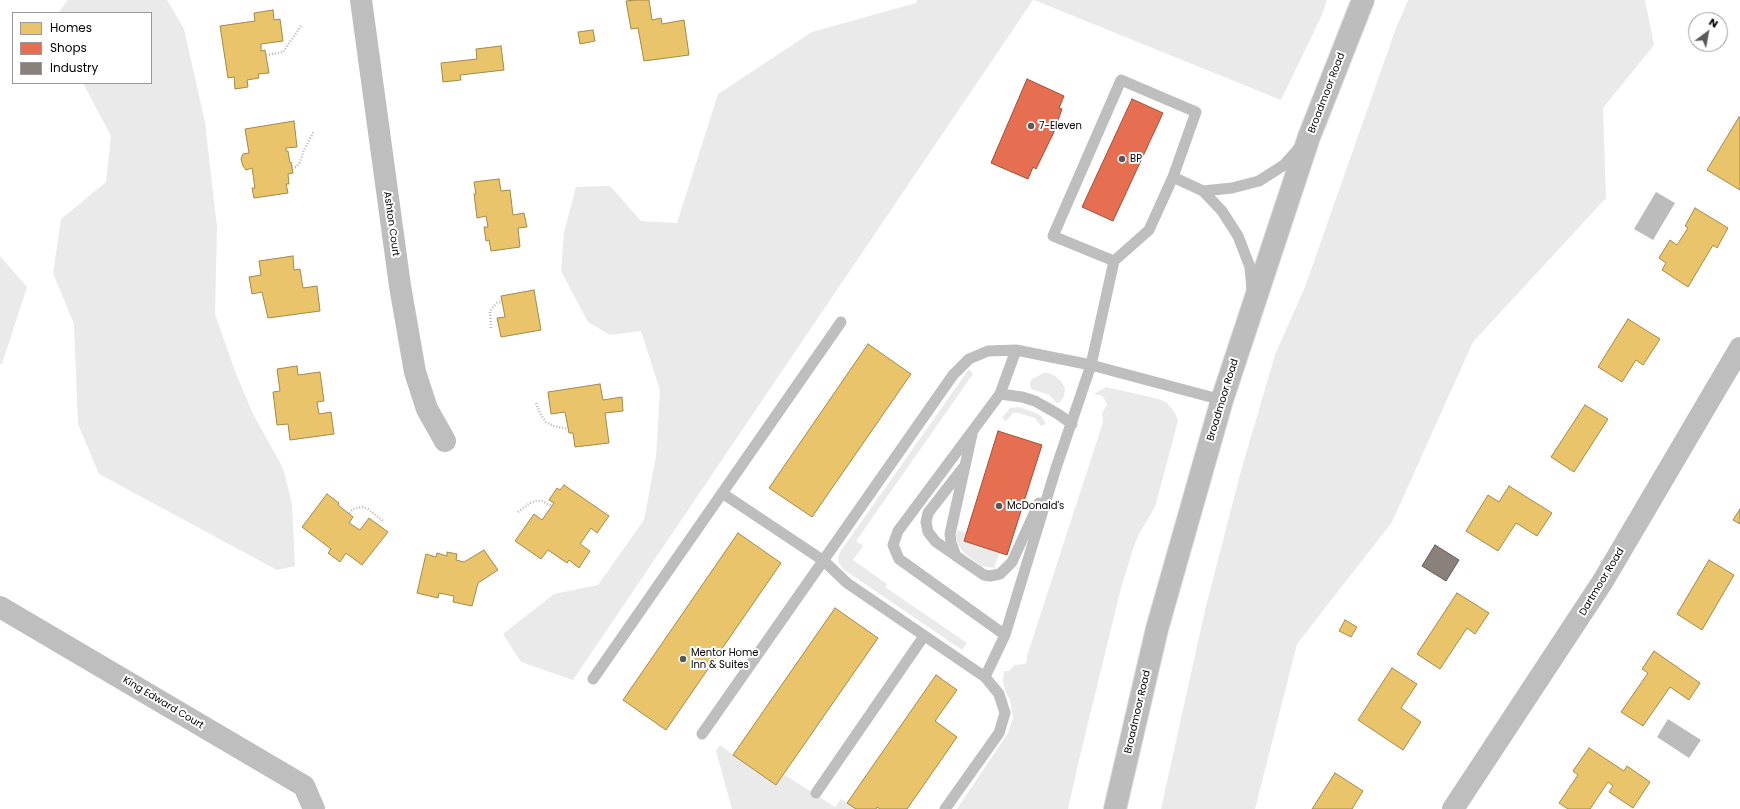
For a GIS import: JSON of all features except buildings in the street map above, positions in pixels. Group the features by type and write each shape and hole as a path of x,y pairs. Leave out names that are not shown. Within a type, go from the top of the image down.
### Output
{"main road":[{"name":"Broadmoor Road","path":"1115,809 1157,629 1222,400 1309,137 1363,0"}],"street":[{"name":"Ashton Court","path":"362,0 400,286 415,372 427,409 445,441"},
{"name":"Dartmoor Road","path":"1453,809 1603,582 1740,348"},
{"name":"King Edward Court","path":"0,607 304,786 314,809"}],"lane":[{"path":"985,677 1005,635 1056,468 1091,365 1114,261 1149,230 1173,177 1196,112 1121,80 1053,236 1114,261"},
{"path":"1202,191 1232,188 1260,181 1284,165 1309,137"},
{"path":"1173,177 1202,191 1222,211 1238,236 1250,267 1254,303"},
{"path":"593,679 841,322"},
{"path":"1005,635 899,559 893,546 898,531 1000,394 1016,350"},
{"path":"702,734 954,375 969,359 988,351 1016,350 1091,365 1222,400"},
{"path":"1000,394 1022,396 1035,401 1072,424"},
{"path":"956,556 950,543 950,534 973,430"},
{"path":"965,464 928,513 926,522 928,532 936,542 984,575 996,575 1006,569 1012,562 1056,468"},
{"path":"722,493 824,561 847,583 985,677 999,694 1005,713 999,733 945,809"},
{"path":"816,793 924,636"}],"path":[{"path":"266,55 283,52 301,26"},
{"path":"292,167 296,167 300,162 302,152 314,131"},
{"path":"491,328 490,312 497,303 502,302"},
{"path":"536,403 546,422 553,426 568,429"},
{"path":"518,512 530,503 536,501 542,501 552,506"},
{"path":"348,513 353,509 363,507 368,509 383,521"}],"shaded area":[{"path":"68,0 167,0 184,29 205,122 217,227 215,314 236,374 253,414 283,468 292,504 295,566 277,570 99,474 78,424 74,324 53,273 61,219 106,182 111,136 84,84 152,84 152,12 59,12"},
{"path":"917,0 1033,0 573,680 521,662 503,634 554,594 598,585 644,520 656,456 660,390 641,331 610,335 588,322 561,271 564,232 576,187 610,186 641,221 677,223 718,94 812,32 916,3"},
{"path":"1034,0 1327,0 1322,15 1281,100"},
{"path":"1408,0 1645,0 1654,45 1603,108 1606,198 1473,342 1392,522 1297,644 1255,809 1161,809 1205,610 1241,471 1275,355 1305,287 1396,28"},
{"path":"1656,192 1675,203 1653,240 1634,229"},
{"path":"0,256 27,287 2,364 0,364"},
{"path":"969,369 973,374 856,541 863,546 853,560 887,584 885,587 967,643 962,650 843,569 838,558 840,552"},
{"path":"1046,372 1055,376 1061,381 1065,388 1064,396 1060,402 1057,403 1049,395 1031,389 1030,383 1032,379"},
{"path":"1106,387 1159,399 1167,403 1175,413 1178,421 1155,507 1139,534 1121,588 1068,809 957,809 1008,733 1013,718 1010,700 1005,691 1003,680 1004,671 1009,671 1014,665 1025,664 1027,661 1027,656 1103,422 1102,413 1107,405 1102,396 1094,394"},
{"path":"1019,407 1041,416 1046,424 1041,426 1035,418 1018,413 1013,413 1006,421 1002,418 1010,408"},
{"path":"958,530 966,533 964,541 1000,552 994,568 981,566 963,552 958,545 955,536"},
{"path":"1668,719 1701,740 1689,758 1657,737"},
{"path":"720,745 775,785 785,775 835,807 841,799 856,809 732,809 716,751"}],"place":[{"name":"7-Eleven","path":"1031,126"},
{"name":"BP","path":"1122,159"},
{"name":"McDonald's","path":"999,506"},
{"name":"Mentor Home Inn & Suites","path":"683,659"}]}
